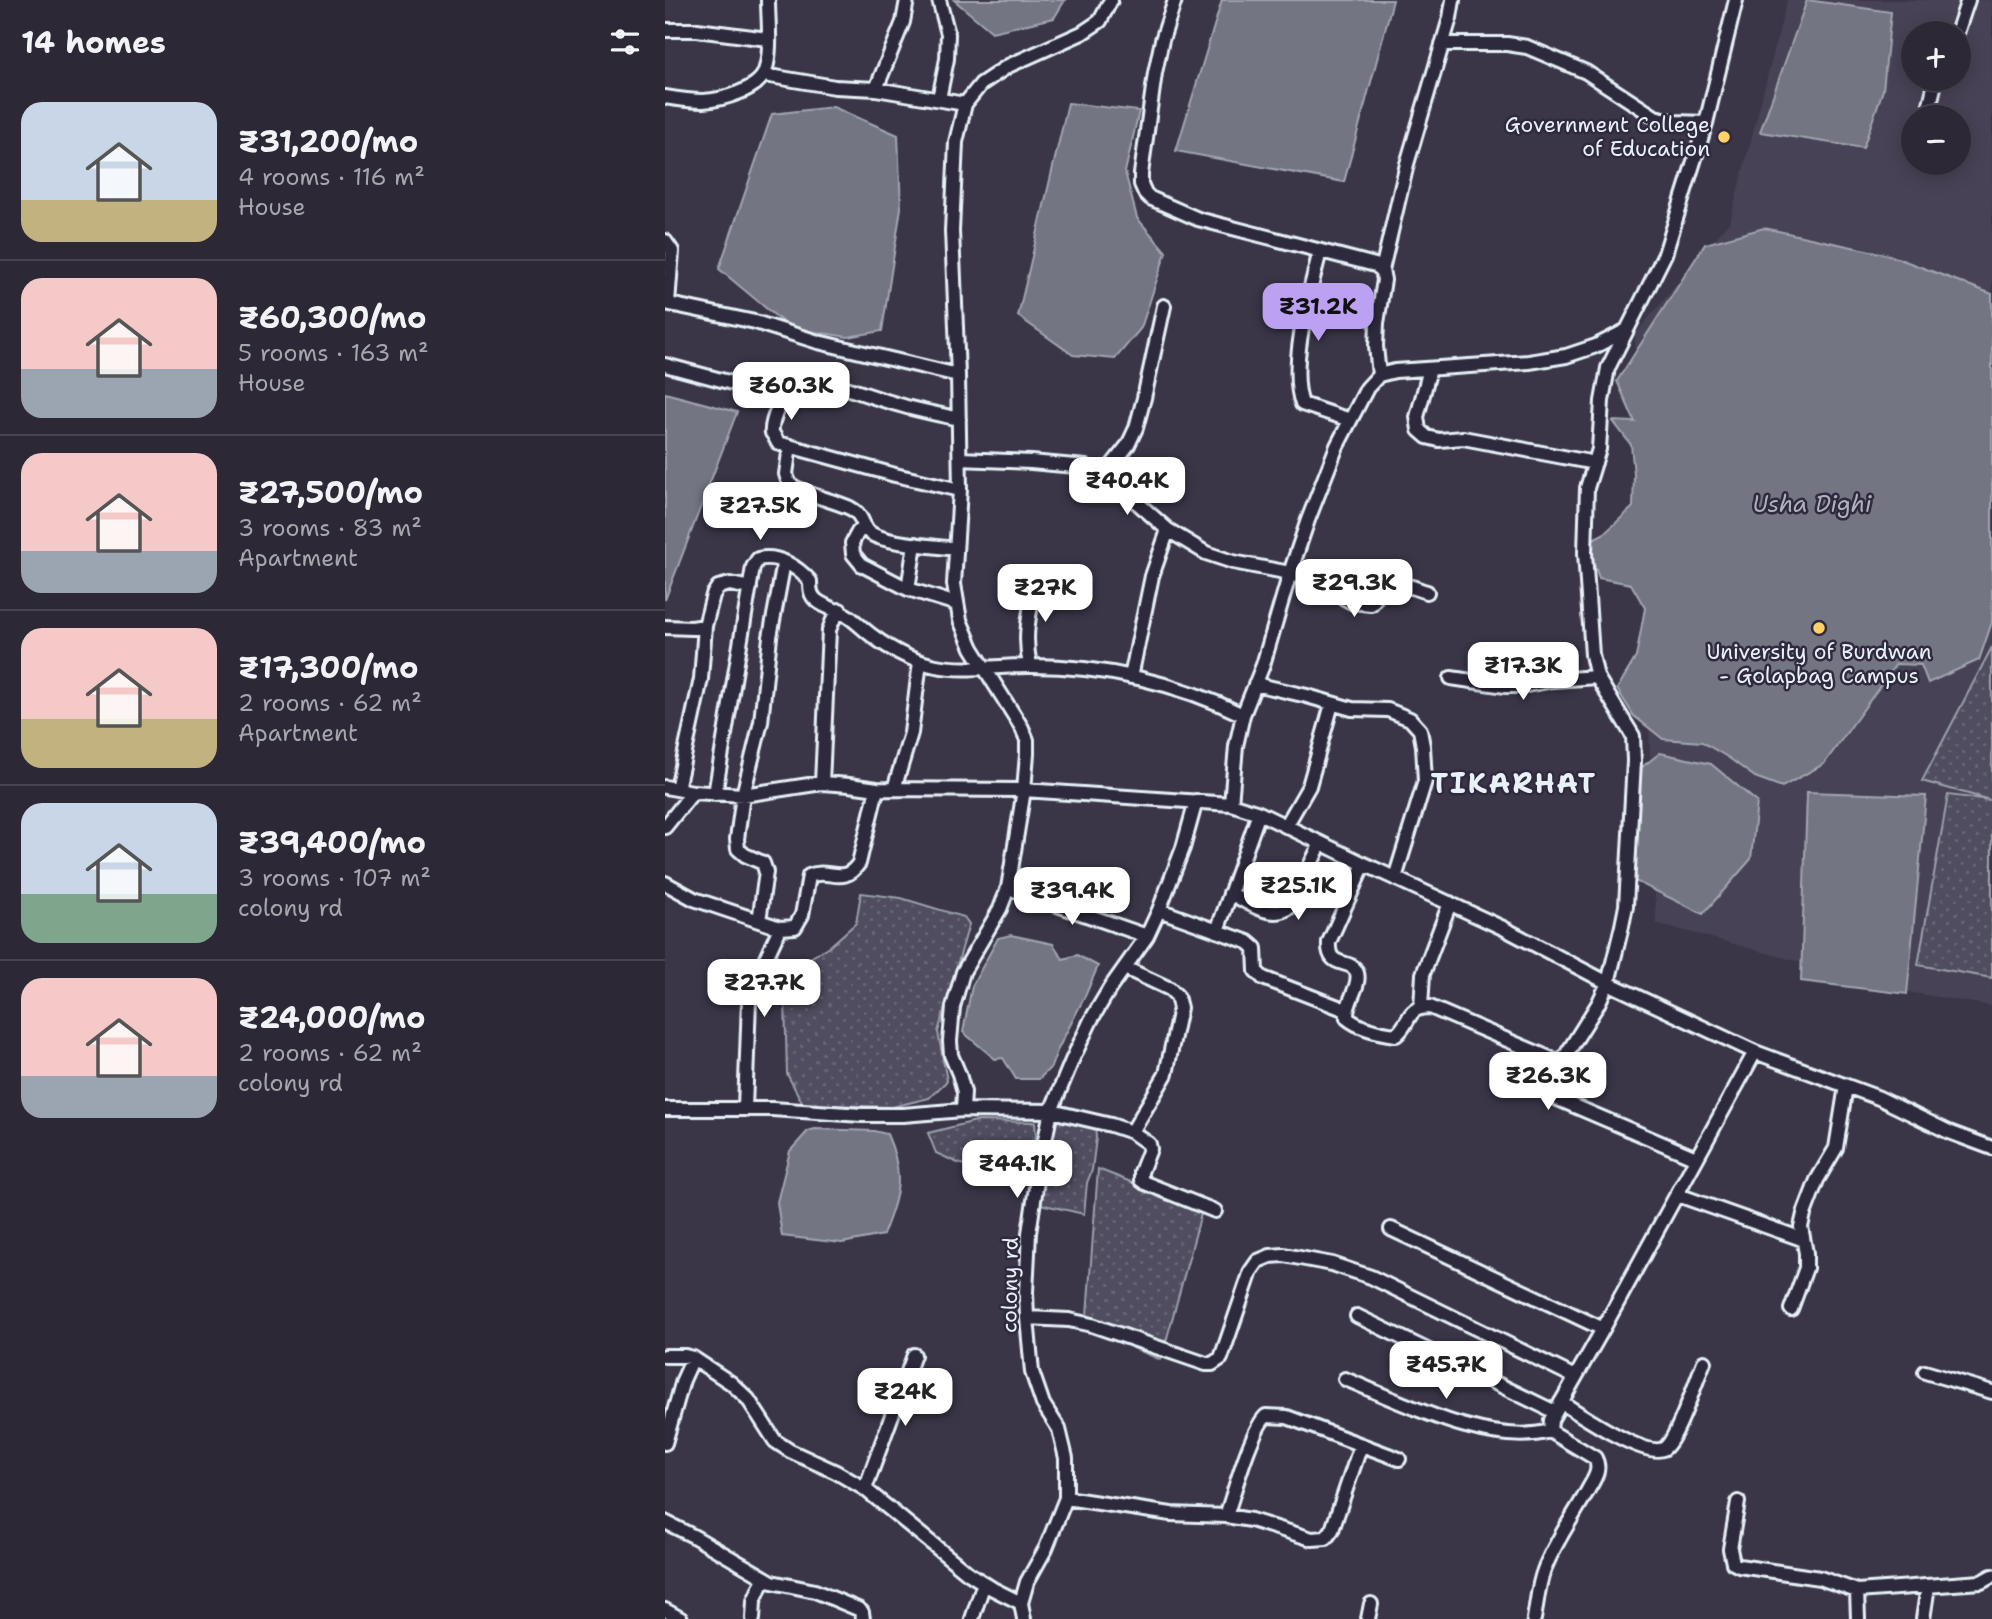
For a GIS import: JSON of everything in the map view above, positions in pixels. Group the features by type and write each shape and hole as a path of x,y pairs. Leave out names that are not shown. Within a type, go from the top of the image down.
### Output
{"street":[{"path":"665,97 701,101 720,99 754,86 764,75 768,62 768,0"},
{"path":"876,89 903,22 907,0"},
{"path":"939,0 948,34 947,59 939,99"},
{"path":"963,1110 964,1093 951,1055 953,1007 963,972 1000,909 1008,888 1024,790 1027,740 972,648 960,620 954,584 960,490 953,231 956,142 965,104 981,84 1008,66 1082,33 1100,21 1111,0"},
{"path":"1175,0 1155,73 1141,174 1145,193 1158,203 1198,219 1375,265 1382,270"},
{"path":"1378,376 1376,346 1384,280 1382,270 1407,164 1453,0"},
{"path":"1696,1158 1558,1099 1552,1092 1552,1083 1608,983 1626,906 1633,736 1597,677 1592,656 1584,554 1587,488 1599,449 1602,401 1608,368 1665,254 1706,123 1736,0"},
{"path":"1961,21 1968,0"},
{"path":"665,30 697,30 768,39"},
{"path":"1442,44 1507,44 1527,47 1586,72 1655,117 1675,122 1706,123"},
{"path":"764,75 835,87 876,89 965,104"},
{"path":"1930,104 1933,91"},
{"path":"665,240 672,251 666,303 755,322 818,342 958,376"},
{"path":"1319,251 1304,315 1297,390 1302,404 1350,420"},
{"path":"1105,474 1128,445 1136,428 1164,306"},
{"path":"1231,804 1236,746 1243,715 1263,665 1308,520 1337,446 1367,387 1378,376 1395,370 1529,362 1566,356 1596,346 1627,330"},
{"path":"665,365 736,384 763,382 787,389"},
{"path":"1430,369 1417,417 1419,430 1427,437 1439,440 1463,438 1595,463"},
{"path":"959,419 901,406 825,383 793,379 773,422 772,434 778,443 960,490"},
{"path":"790,446 786,474 789,484 852,509 862,516 865,528 871,534 915,544 956,549"},
{"path":"960,460 1086,467 1105,474 1168,530 1206,554 1290,573 1352,602 1371,604 1389,584 1403,584 1427,592"},
{"path":"865,528 858,532 852,543 853,554 862,565 908,589 957,604"},
{"path":"1131,677 1152,576 1168,530"},
{"path":"908,589 915,544"},
{"path":"715,794 753,567 758,559 767,557 784,562 801,572 810,581 810,591 815,600 839,610 872,636 920,662 937,666 985,668 1030,665 1069,667 1131,677 1207,700 1243,715"},
{"path":"759,920 765,872 763,863 738,849 737,839 743,795 761,722 770,637 784,562"},
{"path":"1030,665 1026,647 1035,583"},
{"path":"750,588 730,584 718,587 713,595 705,626 701,679 671,788 743,795 822,783 877,789 1024,790 1231,804 1259,813 1503,928 1608,983 1755,1052 1879,1098 1949,1132 1992,1148"},
{"path":"822,783 829,630 839,610"},
{"path":"665,627 705,626"},
{"path":"894,789 911,733 920,662"},
{"path":"1451,678 1521,686 1597,677"},
{"path":"1255,684 1352,709 1388,710 1410,719 1420,730 1425,781 1395,878"},
{"path":"1286,826 1309,786 1332,704"},
{"path":"665,883 694,899 780,928 795,927 802,915 809,876 816,873 842,876 853,872 859,863 877,789"},
{"path":"665,827 693,792"},
{"name":"colony rd","path":"1021,1603 1027,1582 1046,1548 1066,1498 1066,1458 1059,1429 1043,1404 1031,1372 1027,1318 1029,1233 1051,1111 1091,1020 1147,936 1183,848 1196,801"},
{"path":"1217,930 1259,813"},
{"path":"1230,893 1272,913 1283,913 1290,907 1321,843"},
{"path":"1364,864 1329,942 1329,951 1333,958 1353,968 1357,973 1357,981 1346,1010 1347,1018 1353,1023 1396,1035 1403,1029 1413,1011 1430,1007 1561,1063"},
{"path":"1008,888 1147,936"},
{"path":"1421,1007 1423,974 1450,903"},
{"path":"1159,910 1248,942 1255,948 1256,971 1263,978 1346,1010"},
{"path":"745,1108 749,1001 753,986 780,928"},
{"path":"1125,968 1170,989 1177,996 1180,1008 1166,1074 1132,1132"},
{"path":"1534,1619 1543,1573 1568,1521 1598,1471 1595,1458 1554,1435 1549,1426 1755,1052"},
{"path":"1791,1309 1806,1261 1801,1227 1811,1194 1836,1149 1846,1086"},
{"path":"665,1109 745,1108 862,1115 963,1110 1051,1111 1132,1132 1145,1140 1150,1149 1141,1171 1141,1180 1215,1210"},
{"path":"1678,1195 1802,1239"},
{"path":"1391,1229 1603,1329"},
{"path":"1027,1318 1069,1320 1092,1325 1212,1364 1221,1358 1251,1271 1258,1261 1270,1255 1285,1255 1332,1264 1371,1277 1575,1377"},
{"path":"1357,1317 1652,1450 1662,1449 1670,1443 1704,1362"},
{"path":"665,1356 692,1358 731,1384 748,1399 775,1441 865,1489 968,1573 1021,1603 1024,1619"},
{"path":"865,1489 914,1356"},
{"path":"666,1434 692,1358"},
{"path":"1925,1372 1992,1392"},
{"path":"1345,1379 1473,1428 1519,1435 1536,1435 1550,1431"},
{"path":"1226,1516 1253,1437 1266,1416 1287,1417 1399,1459"},
{"path":"1066,1498 1171,1514 1226,1516 1251,1520 1312,1539 1326,1538 1332,1530 1361,1445"},
{"path":"1738,1502 1730,1549 1733,1563 1739,1566 1820,1578 1857,1591 1981,1582 1992,1576"},
{"path":"665,1522 693,1535 764,1578 815,1591 858,1609 862,1612 863,1619"},
{"path":"753,1619 754,1601 764,1578"},
{"path":"972,1619 984,1583"},
{"path":"1923,1619 1928,1586"},
{"path":"1857,1591 1858,1619"},
{"path":"1368,1619 1371,1604"},
{"path":"665,1610 681,1619"}],"shaded area":[{"name":"University of Burdwan - Golapbag Campus","path":"1787,0 1992,0 1992,1006 1914,993 1656,923 1635,334 1730,221"},
{"path":"1992,647 1992,978 1918,965 1948,795 1990,800 1922,781"},
{"path":"861,893 901,898 964,917 969,924 938,1032 947,1081 929,1098 892,1107 803,1104 787,1074 785,999 803,962 829,947 856,923"},
{"path":"1053,1114 1095,1124 1096,1138 1084,1214 1040,1204 1038,1181"},
{"path":"976,1121 1035,1122 1036,1136 1028,1183 958,1163 936,1153 928,1133"},
{"path":"1098,1169 1202,1210 1161,1360 1086,1328"}],"water":[{"path":"954,0 1065,0 1054,18 992,32"},
{"path":"1222,0 1393,0 1344,182 1176,151"},
{"path":"1807,0 1891,12 1883,90 1863,148 1760,132"},
{"path":"1068,103 1139,111 1125,172 1137,218 1166,252 1141,328 1115,359 1073,355 1018,316"},
{"path":"833,107 898,135 901,208 882,331 848,337 790,328 719,269 772,114"},
{"name":"Usha Dighi","path":"1764,228 1889,255 1992,294 1992,622 1979,660 1928,683 1921,665 1896,664 1824,764 1782,787 1755,777 1702,742 1663,739 1634,716 1617,689 1636,657 1645,608 1631,584 1599,578 1591,555 1593,539 1605,533 1633,507 1631,445 1613,421 1635,422 1617,381 1705,244"},
{"path":"665,393 737,412 665,600"},
{"path":"1660,753 1711,764 1757,802 1751,859 1703,914 1629,878 1637,771"},
{"path":"1807,792 1926,796 1907,994 1801,981"},
{"path":"1011,935 1053,944 1063,959 1077,955 1098,966 1051,1067 1039,1079 1016,1079 1003,1058 995,1059 963,1032 972,986 998,938"},
{"path":"815,1129 887,1134 896,1161 898,1184 883,1235 842,1243 782,1236 777,1202 790,1151 808,1131"}],"place":[{"name":"Government College of Education","path":"1724,137"},
{"name":"University of Burdwan - Golapbag Campus","path":"1819,628"}],"district":[{"name":"TIKARHAT","path":"1514,783"}]}
